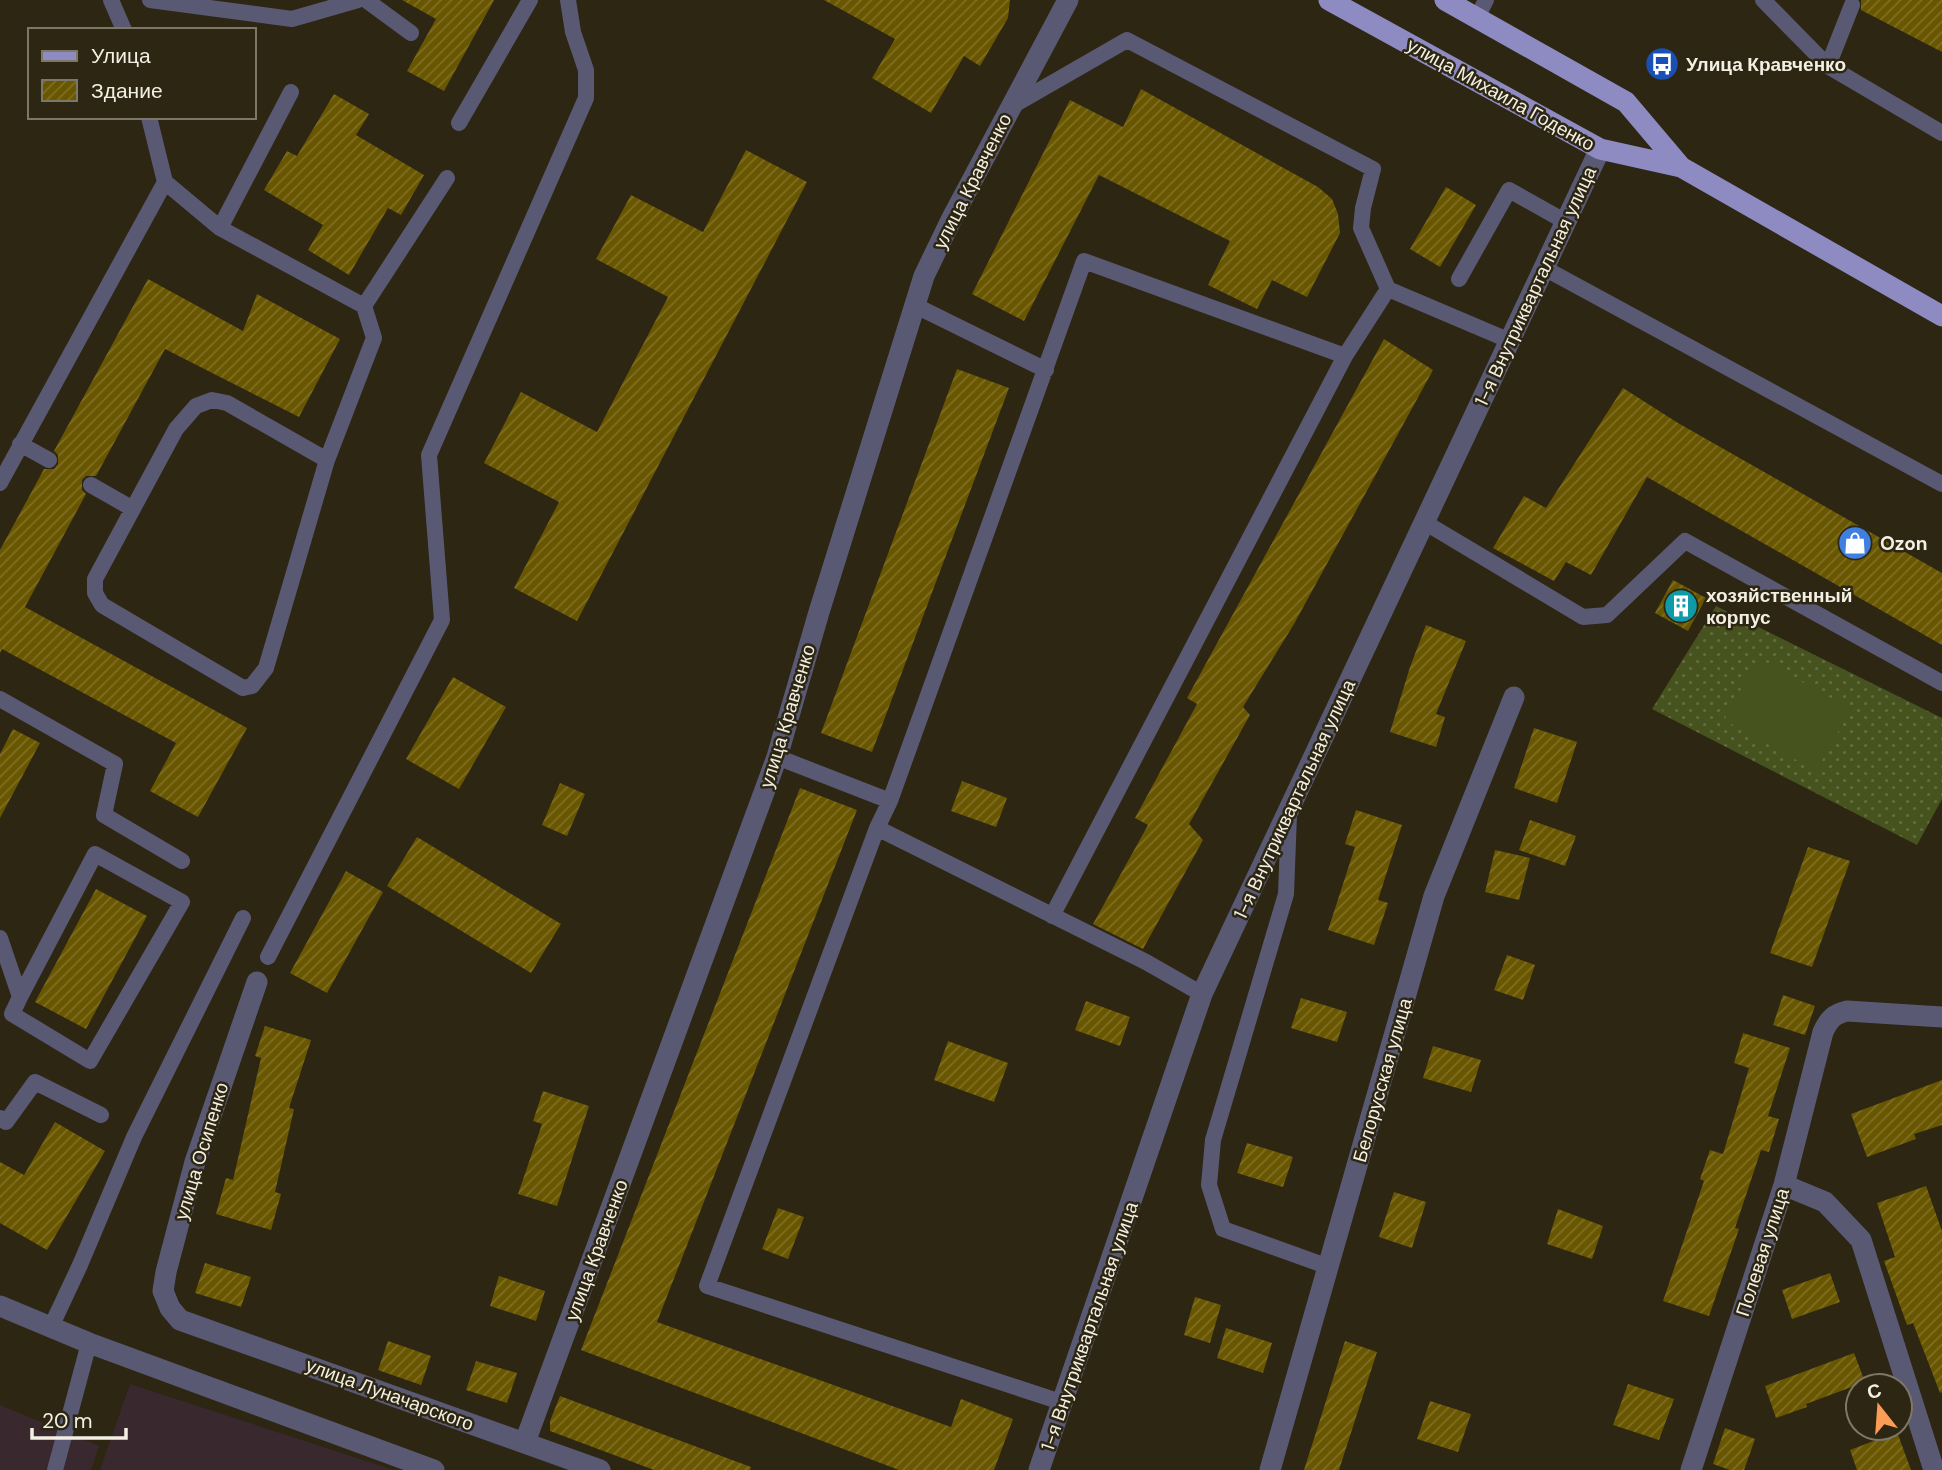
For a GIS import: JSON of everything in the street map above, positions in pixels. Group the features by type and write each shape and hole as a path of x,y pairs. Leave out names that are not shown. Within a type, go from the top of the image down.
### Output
{"main road":[{"name":"улица Михаила Годенко","path":"1329,0 1600,149 1681,167 1942,316"},
{"name":"улица Михаила Годенко","path":"1445,0 1481,9 1626,102 1681,167"}],"street":[{"name":"улица Кравченко","path":"525,1442 777,757 819,612 924,276 1068,0"},
{"name":"1-я Внутриквартальная улица","path":"1039,1470 1202,993 1600,149"},
{"name":"Белорусская улица","path":"1270,1470 1434,896 1514,697"},
{"name":"улица Осипенко","path":"180,1320 170,1308 163,1291 166,1272 195,1162 257,982"},
{"name":"Полевая улица","path":"1691,1470 1783,1185 1823,1032 1828,1022 1836,1014 1847,1011 1942,1017"},
{"path":"1783,1185 1825,1202 1861,1240 1934,1470"},
{"path":"0,1306 50,1329 434,1470"},
{"name":"улица Луначарского","path":"180,1320 600,1470"}],"lane":[{"path":"111,0 123,28"},
{"path":"150,0 292,19 358,0"},
{"path":"366,0 411,33"},
{"path":"459,123 530,0"},
{"path":"268,957 442,620 429,455 586,98 586,70 573,32 568,0"},
{"path":"1763,0 1828,66 1942,134"},
{"path":"1828,66 1852,5"},
{"path":"1011,106 1126,40 1373,169 1361,228 1388,289 1508,340"},
{"path":"220,228 291,92"},
{"path":"149,119 165,182 220,228 364,306 374,338 327,460 267,668 252,687 243,688 102,605 95,593 96,579 176,429 196,407 212,400 227,403 327,460"},
{"path":"364,306 447,178"},
{"path":"0,483 165,182"},
{"path":"1459,279 1509,190 1566,222"},
{"path":"1064,1403 707,1286 877,828 890,801 1084,261 1345,356"},
{"path":"1544,268 1942,484"},
{"path":"1052,916 1345,356 1388,289"},
{"path":"914,305 1046,370"},
{"path":"20,444 49,460"},
{"path":"91,485 133,509"},
{"path":"1424,522 1583,617 1606,615 1685,541 1942,683"},
{"path":"0,699 115,764 104,815 182,861"},
{"path":"777,757 890,801"},
{"path":"1289,813 1286,894 1213,1140 1209,1185 1223,1229 1328,1267"},
{"path":"877,828 1146,962 1202,993"},
{"path":"0,938 20,997 12,1014 90,1061 182,902 96,854 20,997"},
{"path":"50,1329 134,1137 243,918"},
{"path":"0,1118 6,1122 35,1082 101,1115"},
{"path":"55,1470 89,1343"}],"shaded area":[{"path":"130,1384 394,1470 100,1470"},
{"path":"0,1405 99,1446 91,1470 0,1470"}],"green space":[{"path":"1716,606 1942,718 1942,799 1917,845 1652,709"},
{"path":"1758,658 1851,709 1816,771 1724,720"}],"building":[{"path":"402,0 494,0 444,91 407,71 436,19"},
{"path":"824,0 1010,0 1008,18 980,66 964,56 931,113 872,78 895,39"},
{"path":"1861,0 1942,0 1942,52 1861,10"},
{"path":"1141,89 1318,187 1332,199 1338,214 1340,233 1307,297 1272,280 1257,309 1208,285 1230,241 1099,175 1024,321 972,294 1070,100 1123,127"},
{"path":"334,94 369,114 356,135 424,175 401,215 388,208 349,275 308,250 323,225 264,190 287,151 297,156"},
{"path":"746,150 807,182 577,621 514,588 559,502 484,463 521,392 597,432 668,297 596,259 631,195 703,232"},
{"path":"1446,187 1476,205 1440,267 1410,249"},
{"path":"148,279 243,331 257,294 340,339 299,417 165,349 96,476 86,476 82,480 82,490 86,494 25,607 247,728 198,817 150,791 176,743 2,649 0,653 0,550 44,469 54,469 58,464 58,455 54,451"},
{"path":"1384,339 1433,370 1294,624 1243,707 1250,715 1189,824 1203,840 1143,949 1093,924 1148,825 1135,818 1197,704 1187,698"},
{"path":"957,369 1009,388 872,752 821,733"},
{"path":"1623,388 1678,423 1942,573 1942,645 1647,477 1591,575 1566,562 1554,581 1493,548 1524,496 1546,508"},
{"name":"хозяйственный корпус","path":"1673,580 1706,598 1688,631 1655,613"},
{"path":"1426,625 1466,641 1436,714 1445,717 1436,747 1390,732"},
{"path":"453,677 506,707 459,789 406,759"},
{"path":"1534,728 1577,742 1557,803 1514,788"},
{"path":"13,729 40,743 0,818 0,754"},
{"path":"962,781 1007,798 996,827 951,811"},
{"path":"560,783 585,794 567,836 542,825"},
{"path":"800,788 857,810 657,1322 951,1427 961,1399 1013,1419 994,1470 899,1470 581,1350"},
{"path":"1356,810 1402,825 1378,900 1388,903 1374,945 1328,930 1355,847 1345,844"},
{"path":"1530,820 1576,836 1565,866 1519,850"},
{"path":"417,837 561,924 531,973 387,886"},
{"path":"1808,847 1850,861 1812,967 1770,953"},
{"path":"1495,850 1530,858 1519,900 1485,892"},
{"path":"346,871 383,892 327,993 290,973"},
{"path":"96,889 147,916 86,1029 35,1002"},
{"path":"1507,955 1535,965 1523,1000 1494,990"},
{"path":"1783,995 1815,1006 1805,1035 1773,1025"},
{"path":"1301,998 1347,1012 1337,1042 1291,1028"},
{"path":"1086,1001 1130,1017 1120,1046 1075,1030"},
{"path":"265,1026 311,1040 289,1108 294,1109 275,1192 281,1194 271,1230 216,1214 226,1178 233,1180 261,1058 255,1056"},
{"path":"1743,1033 1790,1048 1768,1116 1779,1119 1769,1152 1761,1150 1735,1228 1739,1229 1709,1316 1663,1301 1704,1181 1700,1179 1710,1150 1723,1154 1749,1068 1734,1063"},
{"path":"948,1041 1008,1063 994,1102 934,1080"},
{"path":"1433,1046 1481,1060 1471,1092 1423,1078"},
{"path":"1942,1080 1942,1125 1914,1134 1916,1139 1867,1157 1851,1114"},
{"path":"543,1091 589,1106 557,1206 518,1194 542,1124 533,1121"},
{"path":"55,1122 105,1151 47,1250 0,1223 0,1162 24,1175"},
{"path":"1247,1143 1293,1157 1283,1187 1237,1173"},
{"path":"1926,1186 1942,1231 1940,1393 1913,1323 1907,1325 1884,1261 1895,1257 1877,1203"},
{"path":"1394,1192 1426,1202 1412,1248 1379,1237"},
{"path":"778,1208 804,1217 788,1259 762,1249"},
{"path":"1558,1209 1603,1226 1592,1259 1547,1244"},
{"path":"205,1263 251,1277 241,1307 195,1293"},
{"path":"1830,1273 1840,1302 1792,1319 1782,1290"},
{"path":"499,1276 545,1291 536,1321 490,1306"},
{"path":"1195,1297 1221,1305 1210,1343 1184,1335"},
{"path":"1226,1328 1272,1343 1263,1373 1217,1358"},
{"path":"388,1341 431,1356 421,1385 378,1370"},
{"path":"1345,1341 1377,1352 1339,1470 1304,1470"},
{"path":"1854,1353 1861,1372 1844,1372 1844,1390 1776,1418 1765,1386"},
{"path":"476,1361 517,1373 507,1403 466,1390"},
{"path":"1628,1384 1674,1399 1659,1440 1613,1425"},
{"path":"560,1396 751,1467 750,1470 654,1470 550,1431 550,1421"},
{"path":"1430,1401 1471,1414 1458,1452 1417,1439"},
{"path":"1725,1428 1755,1439 1744,1470 1730,1470 1713,1464"},
{"path":"1871,1442 1901,1442 1911,1470 1857,1470 1850,1450"}],"place":[{"name":"Улица Кравченко","path":"1662,64"},
{"name":"Ozon","path":"1855,543"},
{"name":"хозяйственный корпус","path":"1681,606"}]}
